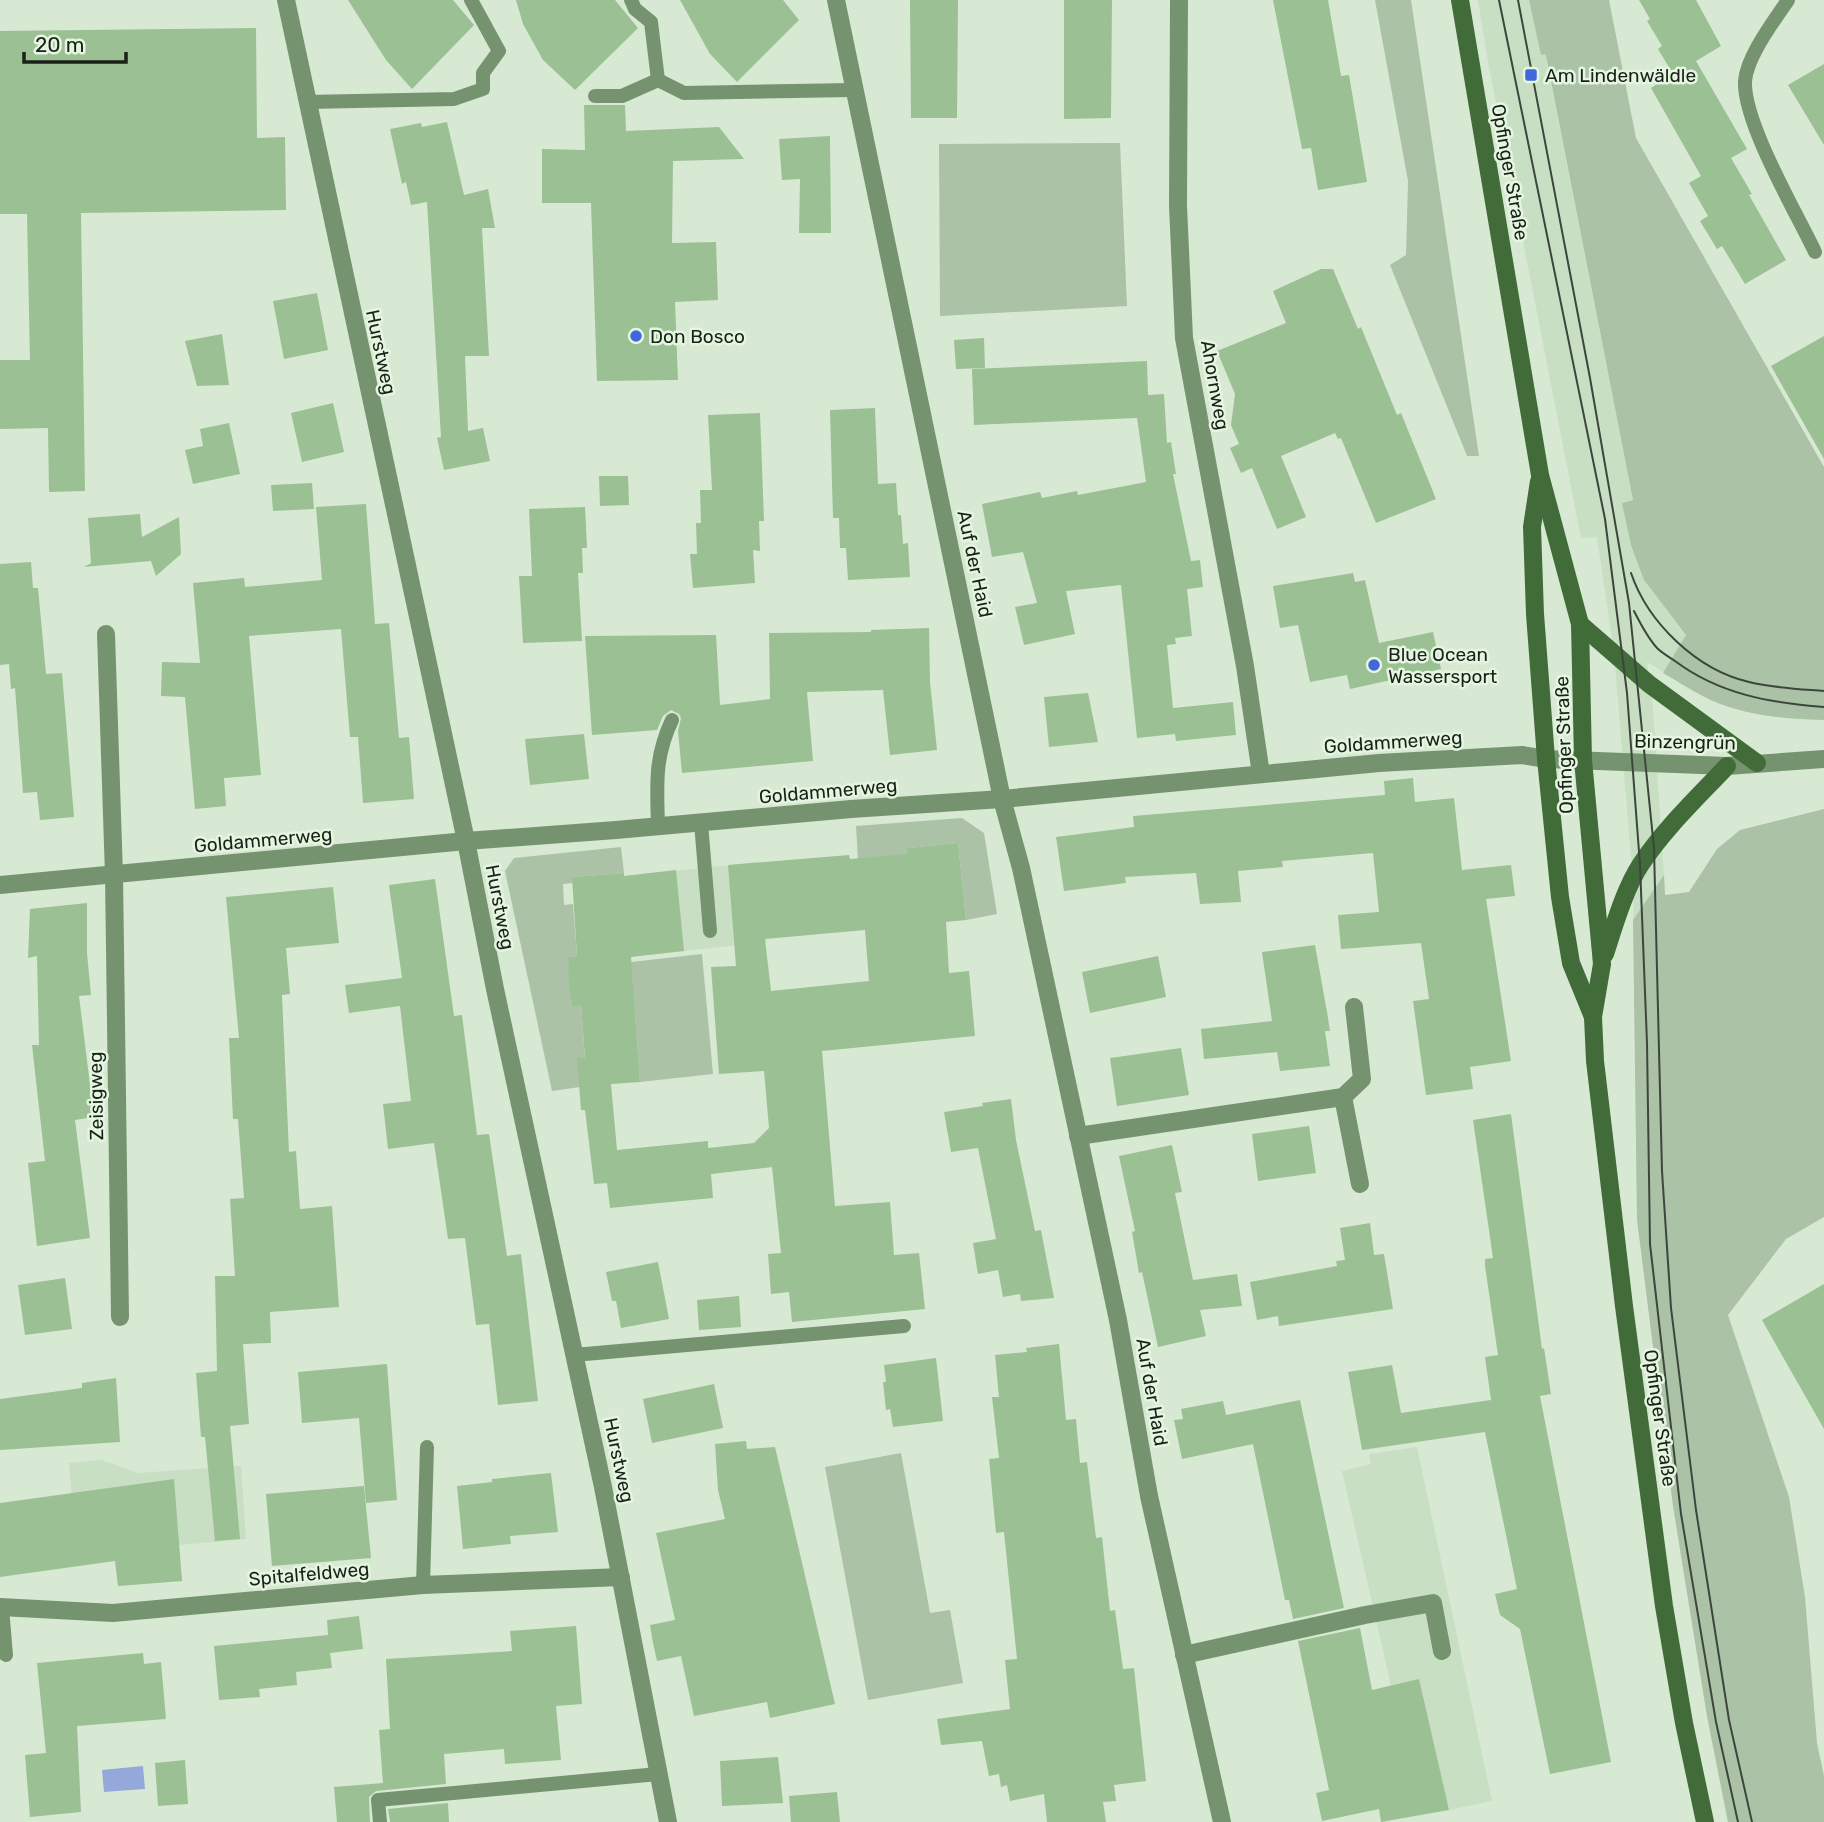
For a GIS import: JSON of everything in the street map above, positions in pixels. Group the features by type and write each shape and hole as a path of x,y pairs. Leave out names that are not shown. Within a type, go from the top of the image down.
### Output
{"street":[{"name":"Hurstweg","path":"286,0 621,1577 668,1822"},
{"name":"Auf der Haid","path":"836,0 1002,799 1021,867 1118,1320 1149,1496 1222,1822"},
{"name":"Ahornweg","path":"1180,0 1178,206 1184,338 1245,666 1261,774"},
{"name":"Opfinger Straße","path":"1460,0 1540,475 1580,624 1583,761 1602,964 1592,1017"},
{"name":"Opfinger Straße","path":"1540,475 1532,527 1538,666 1560,897 1571,963 1592,1017 1612,1211 1664,1606 1684,1723 1705,1822"},
{"path":"1580,624 1649,684 1757,763"},
{"path":"106,634 114,874"},
{"name":"Goldammerweg","path":"0,885 466,841 1002,799 1261,774 1476,757 1522,755 1546,759"},
{"name":"Binzengrün","path":"1546,759 1727,766 1824,759"},
{"path":"1602,964 1617,916 1640,865 1673,822 1727,766"},
{"name":"Zeisigweg","path":"114,874 120,1317"},
{"path":"1078,1136 1343,1097 1362,1079 1354,1007"},
{"path":"1343,1097 1360,1184"},
{"name":"Spitalfeldweg","path":"1,1607 113,1614 423,1585 621,1577"},
{"path":"1184,1655 1365,1615 1433,1603 1442,1651"}],"lane":[{"path":"307,102 454,99 483,89 483,73 499,51 471,0"},
{"path":"631,0 635,9 651,22 658,80"},
{"path":"1788,0 1757,47 1745,81 1750,118 1815,251"},
{"path":"658,80 684,93 853,90"},
{"path":"595,96 622,96 658,80"},
{"path":"658,827 657,768 665,735 672,720"},
{"path":"701,823 710,931"},
{"path":"574,1355 904,1326"},
{"path":"423,1585 426,1447"},
{"path":"1,1607 6,1655"},
{"path":"380,1822 378,1800 658,1774"}],"shaded area":[{"path":"1375,0 1411,0 1479,456 1467,456 1390,265 1406,255 1408,181"},
{"path":"1478,0 1529,0 1541,54 1545,54 1633,500 1623,502 1644,580 1686,635 1824,680 1824,720 1793,719 1757,714 1712,701 1647,662 1653,709 1664,875 1669,1074 1728,1822 1707,1716 1673,1506 1637,1219 1633,881 1614,653 1597,537 1581,538"},
{"path":"1529,0 1609,0 1636,138 1824,467 1824,720 1738,710 1705,697 1663,673 1686,635 1644,580 1631,545 1622,503 1633,500 1547,61 1545,54 1541,55"},
{"path":"1120,143 1127,306 940,316 939,144"},
{"path":"1824,809 1824,1217 1786,1239 1728,1315 1789,1497 1805,1597 1817,1743 1824,1776 1824,1822 1728,1822 1707,1716 1673,1506 1637,1219 1633,920 1664,875 1665,895 1689,892 1717,849 1740,830"},
{"path":"962,818 984,833 997,914 966,920 958,843 908,848 908,854 862,929 856,826"},
{"path":"621,847 624,873 573,877 573,883 563,884 564,905 573,904 577,956 568,957 572,1005 581,1005 587,1086 552,1091 505,871 514,858"},
{"path":"757,862 766,942 656,954 647,874"},
{"path":"702,954 713,1074 640,1082 631,962"},
{"path":"1417,1447 1492,1801 1449,1810 1446,1798 1418,1804 1342,1471 1371,1464 1369,1454"},
{"path":"901,1453 930,1613 950,1610 963,1683 868,1700 825,1467"},
{"path":"102,1460 137,1473 241,1466 246,1539 179,1545 182,1581 118,1586 114,1551 77,1554 69,1463"}],"water":[{"path":"143,1766 145,1789 104,1792 102,1770"}],"building":[{"path":"348,0 453,0 474,25 412,89 386,60"},
{"path":"516,0 615,0 638,28 575,90 543,60 523,24"},
{"path":"680,0 783,0 799,20 737,82 710,54"},
{"path":"910,0 958,0 957,118 911,118"},
{"path":"1064,0 1112,0 1111,118 1064,119"},
{"path":"1273,0 1328,0 1341,76 1349,75 1367,182 1318,190 1311,148 1302,149"},
{"path":"1639,0 1696,0 1721,46 1696,61 1747,149 1731,158 1786,260 1745,284 1722,246 1717,249 1700,221 1708,216 1689,183 1701,176 1651,88 1673,74 1658,49 1662,46 1647,21 1650,19"},
{"path":"256,28 257,138 285,137 286,210 81,213 85,491 49,492 48,428 0,429 0,360 30,360 27,214 0,214 0,31"},
{"path":"1824,64 1824,145 1788,85"},
{"path":"584,105 625,105 626,131 719,127 744,159 673,161 672,243 716,242 718,300 675,302 678,380 597,381 591,203 542,203 542,149 585,150"},
{"path":"447,122 464,195 488,189 495,228 482,228 489,356 465,356 468,431 483,428 490,461 444,470 437,438 441,437 427,202 411,205 406,182 402,184 390,129 421,123 422,127"},
{"path":"830,136 831,233 799,233 800,179 782,180 779,139"},
{"path":"1321,269 1333,269 1358,329 1361,327 1397,415 1401,413 1436,499 1376,523 1341,438 1338,439 1335,433 1281,456 1306,517 1277,529 1252,468 1241,473 1230,448 1239,444 1231,425 1235,394 1217,351 1286,323 1273,291"},
{"path":"317,293 328,350 284,359 273,301"},
{"path":"222,334 229,385 197,386 185,341"},
{"path":"1824,336 1824,459 1771,366"},
{"path":"984,338 985,368 956,369 954,340"},
{"path":"1147,361 1148,395 1164,394 1167,443 1171,442 1176,474 1173,474 1191,561 1200,560 1203,587 1187,589 1192,636 1175,638 1176,644 1167,645 1173,708 1233,702 1236,735 1176,741 1175,734 1137,738 1121,585 1066,591 1075,634 1024,645 1015,607 1037,603 1023,552 992,557 982,504 1040,492 1042,498 1077,491 1078,495 1146,482 1137,418 974,425 972,369"},
{"path":"333,403 344,452 302,462 291,413"},
{"path":"875,408 878,484 896,483 903,544 908,543 910,577 848,580 846,548 840,548 839,518 833,518 830,410"},
{"path":"760,413 764,521 759,521 760,551 753,550 755,583 693,588 690,554 697,554 696,523 701,523 700,490 712,490 708,415"},
{"path":"229,423 240,474 193,484 185,450 203,446 200,429"},
{"path":"599,476 628,476 629,505 600,506"},
{"path":"312,483 314,509 273,511 271,485"},
{"path":"366,504 375,624 389,623 399,738 409,737 414,799 363,803 358,737 350,737 341,629 249,636 261,775 224,778 226,806 195,809 185,697 161,696 162,662 200,663 193,583 244,578 245,587 322,580 316,507"},
{"path":"585,507 587,548 582,548 583,573 578,573 582,641 523,643 519,576 532,576 529,509"},
{"path":"140,514 142,537 179,517 181,554 156,576 151,561 84,567 91,563 88,518"},
{"path":"31,562 33,588 38,588 46,674 62,673 74,817 40,820 37,792 23,793 15,688 11,689 9,664 0,665 0,564"},
{"path":"1353,573 1355,582 1365,580 1379,643 1433,632 1441,669 1350,689 1347,675 1310,682 1298,625 1280,628 1273,586"},
{"path":"929,628 930,682 937,750 890,755 883,690 807,692 813,761 682,773 678,731 681,718 671,710 663,716 657,730 592,735 585,636 716,635 720,705 770,699 769,633 871,632"},
{"path":"1088,693 1098,742 1049,747 1044,697"},
{"path":"584,734 589,779 530,785 525,739"},
{"path":"1413,778 1415,802 1454,798 1462,870 1511,865 1515,896 1486,899 1511,1061 1470,1067 1473,1089 1426,1095 1413,1001 1429,999 1421,943 1341,949 1338,915 1379,912 1373,853 1282,861 1283,867 1238,871 1241,902 1200,904 1196,873 1125,877 1126,883 1064,891 1056,837 1134,827 1133,816 1385,795 1384,781"},
{"path":"958,843 966,920 946,922 949,973 969,971 975,1036 822,1051 835,1206 890,1202 894,1255 919,1253 925,1309 792,1322 789,1292 771,1294 768,1254 781,1253 772,1167 711,1174 713,1198 610,1208 607,1183 594,1184 585,1110 581,1110 577,1058 585,1058 581,1005 572,1006 569,983 568,957 577,956 572,877 624,873 624,876 676,870 684,951 631,957 640,1082 611,1084 617,1150 708,1141 708,1148 754,1143 769,1128 764,1071 719,1074 711,967 736,966 728,865 849,855 850,859 908,854 907,848","holes":["865,930 869,981 771,991 765,939"]},
{"path":"435,879 454,1016 462,1015 477,1135 489,1134 507,1256 521,1254 538,1401 498,1405 489,1324 476,1325 465,1238 448,1239 434,1143 388,1149 383,1104 411,1101 400,1006 349,1013 345,985 402,978 389,885"},
{"path":"333,887 339,943 286,948 290,994 282,995 289,1152 296,1151 300,1209 332,1206 339,1307 270,1312 271,1343 243,1344 249,1424 230,1426 240,1539 215,1541 205,1437 201,1437 196,1373 217,1371 215,1276 235,1276 230,1199 244,1198 238,1119 233,1119 229,1038 239,1038 226,897"},
{"path":"87,903 87,953 91,995 79,996 94,1117 75,1120 90,1238 37,1246 28,1163 45,1161 32,1045 39,1045 37,956 28,958 30,909"},
{"path":"1315,945 1330,1031 1325,1031 1330,1066 1280,1071 1277,1052 1204,1059 1201,1029 1272,1021 1262,952"},
{"path":"1158,956 1166,997 1090,1013 1082,972"},
{"path":"1181,1048 1189,1095 1117,1106 1110,1058"},
{"path":"1011,1099 1016,1140 1035,1231 1041,1230 1054,1298 1021,1301 1020,1294 1003,1297 998,1270 978,1274 973,1243 996,1239 978,1148 951,1152 944,1112"},
{"path":"1511,1114 1542,1349 1544,1348 1551,1394 1540,1396 1611,1762 1550,1774 1520,1629 1500,1615 1495,1594 1517,1589 1485,1432 1362,1450 1348,1372 1392,1365 1401,1413 1491,1400 1485,1357 1498,1355 1485,1259 1493,1258 1473,1120"},
{"path":"1309,1126 1316,1173 1258,1181 1252,1134"},
{"path":"1172,1145 1182,1192 1175,1193 1193,1280 1237,1274 1242,1306 1200,1310 1206,1336 1158,1347 1142,1272 1139,1273 1132,1232 1135,1231 1119,1156"},
{"path":"1370,1223 1374,1255 1384,1254 1393,1309 1279,1326 1278,1316 1257,1320 1250,1282 1337,1266 1336,1261 1345,1260 1340,1228"},
{"path":"658,1262 669,1319 621,1328 616,1301 612,1301 606,1272"},
{"path":"65,1278 72,1329 25,1335 18,1285"},
{"path":"1824,1284 1824,1429 1762,1320"},
{"path":"739,1296 741,1327 699,1330 697,1300"},
{"path":"1059,1344 1066,1420 1076,1419 1080,1463 1087,1462 1096,1538 1102,1537 1110,1611 1115,1610 1123,1669 1134,1668 1146,1781 1114,1785 1116,1801 1103,1802 1106,1822 1047,1822 1044,1794 1010,1801 1007,1785 1001,1787 999,1774 989,1776 982,1741 941,1745 937,1719 1010,1709 1005,1660 1017,1659 1004,1532 996,1533 989,1459 999,1458 992,1397 999,1397 995,1355 1027,1352 1026,1348"},
{"path":"936,1358 943,1421 893,1427 890,1409 886,1410 884,1365"},
{"path":"387,1364 397,1500 366,1503 359,1418 302,1423 298,1372"},
{"path":"116,1378 120,1442 0,1450 0,1399 82,1388 82,1383"},
{"path":"714,1384 723,1428 652,1443 643,1399"},
{"path":"1300,1400 1344,1608 1293,1619 1289,1600 1285,1600 1253,1444 1182,1459 1174,1420 1183,1419 1181,1409 1223,1401 1226,1415"},
{"path":"746,1441 747,1449 775,1447 835,1704 770,1718 767,1702 694,1716 681,1656 657,1661 653,1643 650,1625 675,1620 656,1533 725,1519 718,1490 715,1444"},
{"path":"551,1473 558,1532 510,1536 511,1544 463,1549 457,1486 492,1482 492,1479"},
{"path":"174,1479 182,1581 118,1586 115,1561 0,1577 0,1503"},
{"path":"364,1486 371,1558 272,1566 266,1494"},
{"path":"359,1616 363,1649 330,1653 332,1668 296,1672 297,1685 259,1689 260,1697 219,1700 214,1646 328,1635 327,1620"},
{"path":"576,1626 582,1704 556,1706 561,1760 505,1764 504,1749 444,1754 446,1784 376,1791 369,1797 370,1822 337,1822 334,1787 383,1783 379,1730 390,1729 386,1659 512,1651 510,1631"},
{"path":"1360,1628 1372,1690 1419,1679 1449,1810 1381,1822 1379,1809 1322,1821 1316,1793 1329,1790 1298,1641"},
{"path":"143,1653 144,1664 161,1662 166,1719 77,1726 81,1812 30,1817 25,1755 46,1753 37,1663"},
{"path":"778,1757 783,1803 722,1806 720,1761"},
{"path":"185,1760 188,1804 158,1806 155,1763"},
{"path":"837,1792 840,1822 791,1822 789,1796"},
{"path":"448,1803 449,1822 390,1822 388,1809"}],"tram line":[{"path":"1499,0 1605,519 1627,693 1640,865 1647,1043 1650,1244 1681,1514 1716,1722 1738,1822"},
{"path":"1518,0 1590,378 1629,603 1654,848 1662,1171 1671,1308 1696,1510 1729,1720 1752,1822"},
{"path":"1631,573 1639,592 1662,626 1677,642 1711,667 1758,684 1824,691"},
{"path":"1634,611 1657,648 1709,682 1746,695 1784,703 1824,707"}],"place":[{"name":"Am Lindenwäldle","path":"1531,75"},
{"name":"Don Bosco","path":"636,336"},
{"name":"Blue Ocean Wassersport","path":"1374,665"}]}
